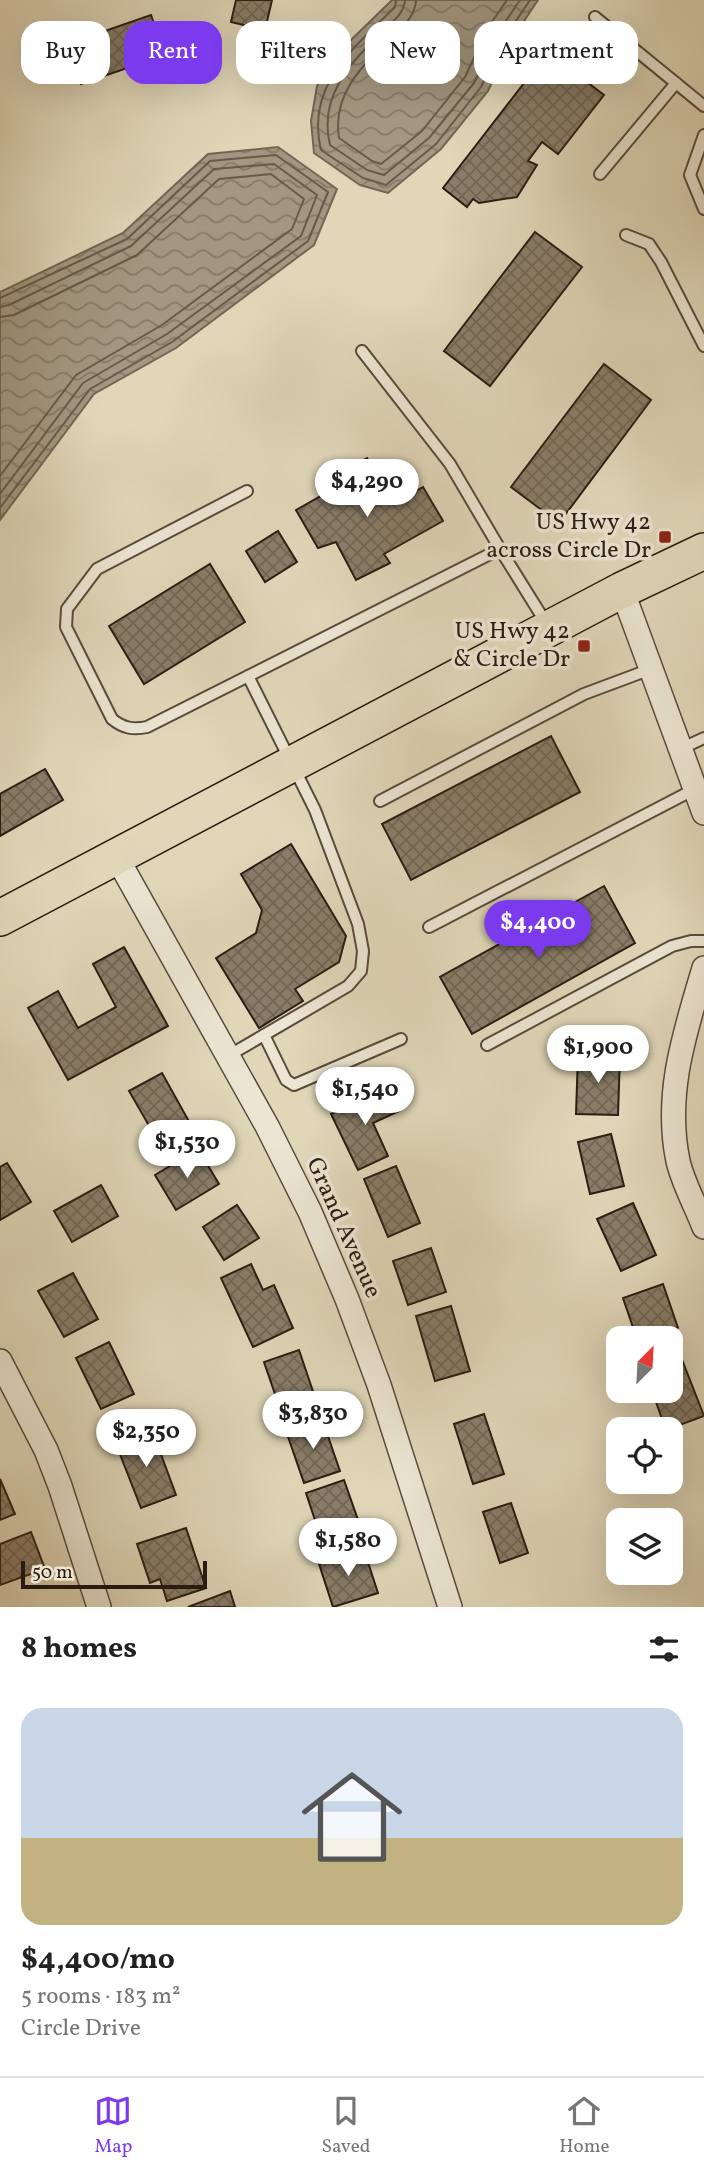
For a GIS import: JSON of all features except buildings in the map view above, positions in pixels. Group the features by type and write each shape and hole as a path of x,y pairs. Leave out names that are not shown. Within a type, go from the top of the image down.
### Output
{"main road":[{"path":"0,918 622,590 704,551"}],"street":[{"path":"622,590 704,813"},
{"name":"Grand Avenue","path":"116,856 267,1126 310,1212 379,1385 450,1607"},
{"path":"704,968 680,1050 673,1112 679,1164 704,1227"},
{"path":"0,1361 33,1423 55,1474 99,1607"}],"lane":[{"path":"595,17 704,106"},
{"path":"600,174 677,83"},
{"path":"704,135 690,175 704,209"},
{"path":"626,235 649,244 704,346"},
{"path":"362,351 450,464 549,629"},
{"path":"247,491 97,569 67,609 66,627 112,719 119,725 130,728 147,727 500,549"},
{"path":"380,801 584,694 651,670"},
{"path":"228,1056 348,986 361,971 363,951 358,925 315,810 248,676"},
{"path":"680,749 704,738"},
{"path":"429,926 695,789"},
{"path":"487,1045 672,946 704,941"},
{"path":"264,1035 286,1080 294,1085 401,1039"}],"water":[{"path":"392,0 538,0 524,21 474,21 474,84 491,84 488,91 441,149 388,193 360,185 314,153 311,121 317,86 351,84 351,40 365,26 365,84 460,84 460,21 371,21"},
{"path":"278,147 337,189 314,245 176,348 94,394 0,520 0,292 123,233 208,154"}],"place":[{"name":"US Hwy 42 across Circle Dr","path":"665,537"},
{"name":"US Hwy 42 & Circle Dr","path":"584,646"}]}
